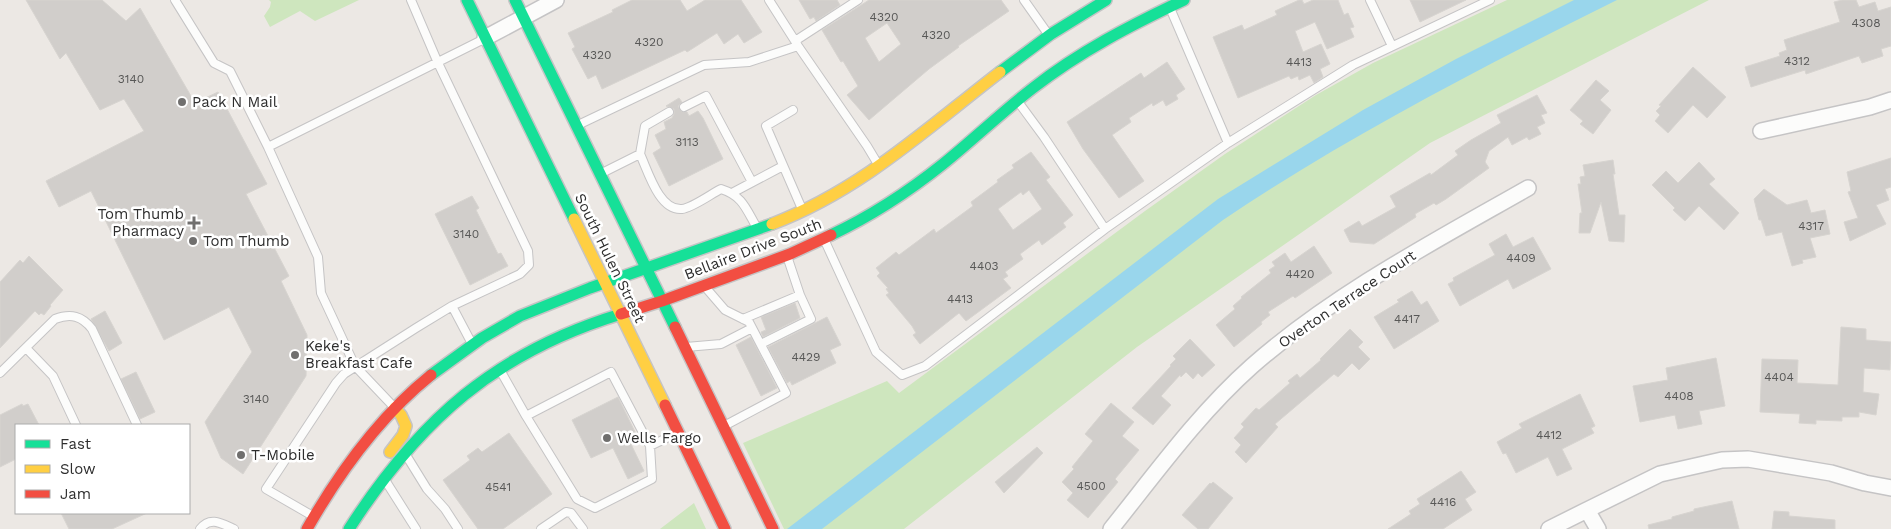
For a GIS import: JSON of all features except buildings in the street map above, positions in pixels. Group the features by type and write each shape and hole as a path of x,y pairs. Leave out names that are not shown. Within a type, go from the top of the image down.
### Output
{"main road":[{"name":"South Hulen Street","path":"467,0 725,529"},
{"name":"South Hulen Street","path":"514,0 772,529"},
{"name":"Bellaire Drive South","path":"307,529 313,516 346,465 395,408 436,370 472,344 516,318 606,282 803,213 865,183 880,168 1020,56 1052,39 1106,0"},
{"name":"Bellaire Drive South","path":"349,529 383,477 404,452 449,408 498,368 555,337 704,285 824,239 878,205 909,190 935,171 1066,59 1184,0"},
{"path":"383,460 405,430 406,420 395,408"},
{"path":"349,529 352,512 362,489"}],"street":[{"path":"486,38 556,0"},
{"path":"1761,131 1870,107 1891,100"},
{"name":"Overton Terrace Court","path":"1111,529 1217,400 1299,327 1380,275 1528,188"},
{"path":"1549,529 1660,474 1722,460 1748,460 1831,473 1865,484 1891,488"},
{"path":"1587,510 1598,529"}],"lane":[{"path":"175,0 214,63 230,71 268,147 318,257 321,293 355,366 395,408"},
{"path":"313,516 266,489 336,383 355,366 452,306 520,274 529,265 528,251 438,63 411,0"},
{"path":"769,0 880,168"},
{"path":"576,126 704,65 749,62 796,43 858,0"},
{"path":"1024,0 1052,39"},
{"path":"1370,0 1392,46"},
{"path":"824,239 876,352 902,375 925,366 1105,229 1228,143 1353,65 1490,0"},
{"path":"1169,7 1228,143"},
{"path":"268,147 486,38"},
{"path":"684,107 706,96 752,182"},
{"path":"1018,102 1044,137 1105,229"},
{"path":"793,110 766,126 803,213"},
{"path":"669,112 645,126 640,154 660,198 671,207 684,209 721,189 732,193 741,200 758,230"},
{"path":"600,174 640,154"},
{"path":"732,193 783,166"},
{"path":"761,344 811,319 800,295 786,255"},
{"path":"704,285 725,310 749,322 786,393 722,427"},
{"path":"743,319 800,295"},
{"path":"452,306 472,344"},
{"path":"0,373 56,320 64,316 81,318 92,329 137,424"},
{"path":"684,347 720,344 752,328"},
{"path":"26,348 53,376 76,424"},
{"path":"498,368 526,416 578,499 595,508 652,479 650,446 611,372 526,416"},
{"path":"650,446 679,432"},
{"path":"404,452 427,489 445,509 458,529"},
{"path":"383,477 416,529"},
{"path":"541,529 566,512 571,514 583,529"},
{"path":"200,529 205,523 214,521 234,529"}],"green space":[{"path":"269,0 359,0 315,21 300,11 270,27 264,16 270,7 271,2"},
{"path":"1507,0 1709,0 1430,143 1137,347 904,529 784,529 743,443 887,381 899,393 1145,211 1225,154 1316,95 1373,63"},
{"path":"694,503 706,529 660,529"}],"water":[{"path":"1574,0 1617,0 1416,104 1270,189 1223,220 822,529 787,529 1218,199 1363,110 1456,59"}],"traffic: fast":[{"path":"467,0 574,219"},
{"path":"515,0 675,327"},
{"path":"1000,72 1051,34 1106,0"},
{"path":"831,235 875,212 930,174 1022,97 1087,51 1125,29 1184,0"},
{"path":"431,375 482,338 520,316 590,288 772,224"},
{"path":"349,529 403,455 433,423 464,395 498,370 536,348 576,330 621,314"}],"traffic: slow":[{"path":"772,224 835,194 864,176 892,157 1000,72"},
{"path":"574,219 665,405"},
{"path":"390,452 403,435 406,426 395,408"}],"traffic: jam":[{"path":"621,314 790,254 831,235"},
{"path":"675,327 773,529"},
{"path":"307,529 333,486 362,446 394,409 431,375"},
{"path":"665,405 725,529"}],"place":[{"name":"Pack N Mail","path":"182,102"},
{"name":"Tom Thumb Pharmacy","path":"194,223"},
{"name":"Tom Thumb","path":"193,241"},
{"name":"Keke's Breakfast Cafe","path":"295,355"},
{"name":"Wells Fargo","path":"607,438"},
{"name":"T-Mobile","path":"241,455"}]}
